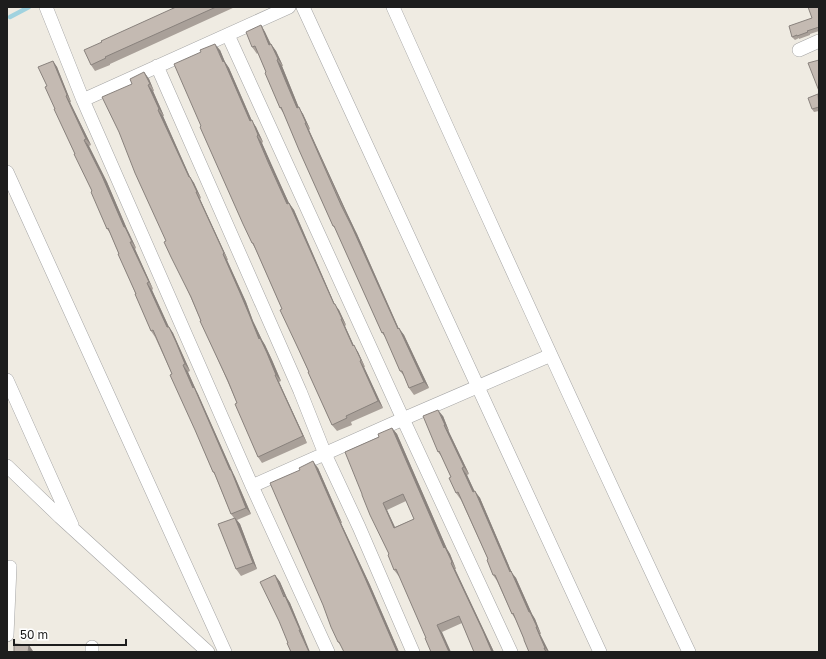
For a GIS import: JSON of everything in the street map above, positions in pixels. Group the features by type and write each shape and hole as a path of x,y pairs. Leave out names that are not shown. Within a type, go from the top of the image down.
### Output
{"street":[{"path":"46,7 83,100 252,486 328,652"},
{"path":"83,100 289,7"},
{"path":"303,7 600,652"},
{"path":"393,7 688,652"},
{"path":"228,35 510,652"},
{"path":"799,50 819,41"},
{"path":"157,66 300,391 325,454 413,652"},
{"path":"9,180 225,652"},
{"path":"252,486 551,355"},
{"path":"7,380 74,530"},
{"path":"7,466 74,530 208,652"},
{"path":"7,635 10,567"}],"building":[{"path":"176,7 216,7 105,57 106,58 91,65 84,50"},
{"path":"808,7 819,7 819,27 792,37 789,26 812,18"},
{"path":"261,25 269,45 271,44 278,59 277,60 297,108 299,107 341,205 424,382 409,388 333,226 281,107 280,108 255,46 252,47 246,32"},
{"path":"215,44 250,121 252,120 268,162 287,204 289,203 353,346 354,345 361,360 360,361 378,401 346,416 347,418 332,425 280,310 282,309 200,127 201,126 174,64"},
{"path":"819,60 819,91 808,63"},
{"path":"53,61 67,95 66,96 86,139 84,140 132,242 130,242 149,282 147,283 167,327 169,327 176,342 185,364 183,365 231,470 246,508 231,514 214,472 170,375 172,374 153,330 151,331 108,228 107,229 91,192 92,191 54,109 45,87 47,86 38,67"},
{"path":"144,72 150,84 148,85 159,109 158,110 197,192 259,339 260,338 267,353 275,375 303,436 258,457 235,404 237,403 228,381 200,321 191,297 164,242 166,241 135,173 119,132 102,97 132,84 130,79"},
{"path":"818,94 819,107 812,109 808,98"},
{"path":"438,410 464,467 462,468 473,492 475,491 510,572 511,571 537,627 546,652 529,652 513,613 512,614 495,575 493,575 487,560 488,559 458,492 456,493 449,478 451,477 439,451 438,452 423,416"},
{"path":"392,428 444,548 445,547 492,652 474,652 459,616 437,625 449,652 431,652 396,569 394,570 388,555 389,554 370,515 345,452 379,437 378,434","holes":["403,494 414,519 394,528 383,503"]},
{"path":"313,461 397,652 344,652 331,627 323,605 270,483 300,470 299,468"},
{"path":"235,518 253,563 236,569 218,524"},
{"path":"275,575 309,652 291,652 279,621 260,582"},
{"path":"14,644 29,645 28,652 14,652"}],"waterway":[{"path":"10,17 29,7"}]}
